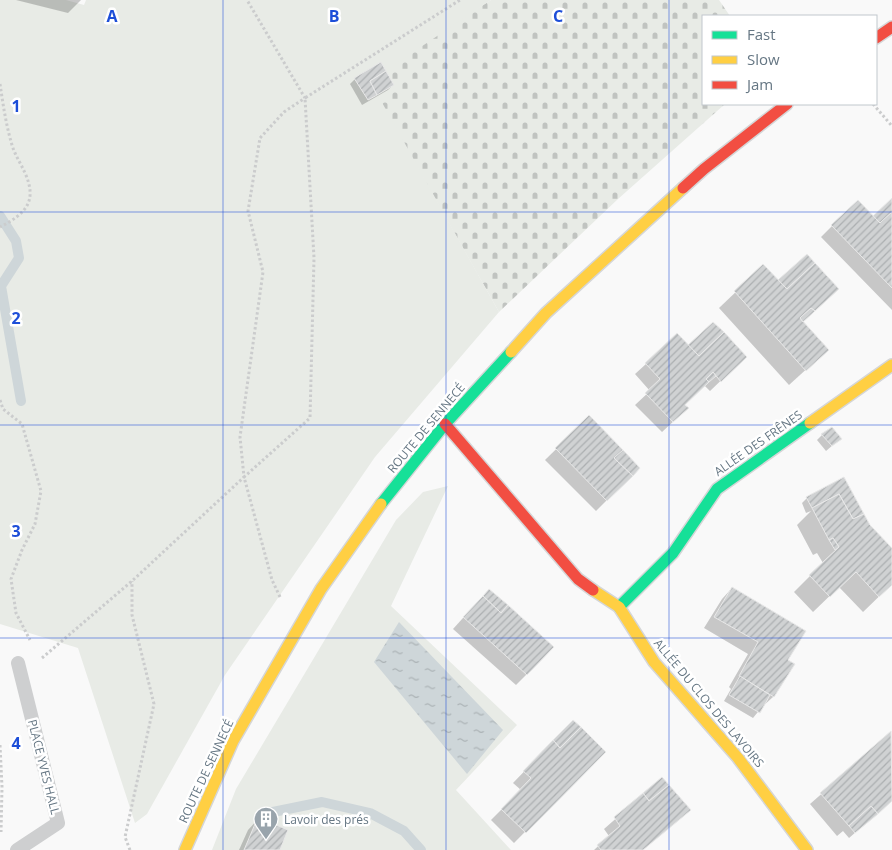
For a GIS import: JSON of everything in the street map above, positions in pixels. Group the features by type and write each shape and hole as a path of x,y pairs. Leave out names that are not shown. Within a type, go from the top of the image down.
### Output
{"street":[{"path":"877,37 892,26"},
{"name":"ROUTE DE SENNECÉ","path":"185,850 233,741 321,589 384,500 445,424 546,313 704,169 786,105"},
{"name":"ALLÉE DES FRÊNES","path":"618,607 673,553 717,490 892,366"},
{"name":"ALLÉE DU CLOS DES LAVOIRS","path":"445,424 578,579 618,607 654,662 738,758 808,850"}],"lane":[{"name":"PLACE YVES HALL","path":"17,850 58,823 18,663"}],"path":[{"path":"36,653 40,660 132,581 310,418 314,258 305,98 247,0"},
{"path":"295,634 272,580 244,477 240,437 263,272 248,211 260,138 284,112 460,0"},
{"path":"0,84 12,147 26,176 31,195 27,208 14,220 0,227"},
{"path":"874,105 892,126"},
{"path":"0,400 3,409 22,424 41,491 35,524 22,550 11,580 16,613 32,645"},
{"path":"130,850 125,837 154,704 132,616 132,581"},
{"path":"0,745 2,787 0,841"}],"green space":[{"path":"0,0 66,0 84,5 86,0 491,0 370,81 499,312 375,457 225,675 147,814 135,823 78,648 0,624"},
{"path":"491,0 719,0 729,15 702,15 702,105 724,105 618,199 499,312 367,78"},
{"path":"448,486 391,606 517,725 456,790 511,850 212,850 236,789 396,520 423,492"}],"water":[{"path":"399,622 503,730 467,774 374,662"}],"building":[{"path":"381,62 386,71 370,81 377,95 368,100 354,78"},
{"path":"386,71 394,85 377,95 370,81"},
{"path":"892,198 892,212 880,223 873,216"},
{"path":"858,200 880,223 892,212 892,288 831,225"},
{"path":"807,254 815,263 787,289 778,280"},
{"path":"815,263 839,289 815,311 811,308 800,318 829,350 806,371 734,291 763,264 787,289"},
{"path":"811,308 815,311 803,322 800,318"},
{"path":"713,322 724,332 699,356 688,345"},
{"path":"724,332 747,357 721,382 713,372 706,379 709,382 685,405 689,408 673,422 645,393 660,379 645,363 677,333 699,356"},
{"path":"713,372 716,376 709,382 706,379"},
{"path":"589,415 623,450 614,458 633,476 607,501 555,448"},
{"path":"832,427 842,439 832,446 821,434"},
{"path":"623,450 640,468 633,476 614,458"},
{"path":"844,477 864,514 853,519 839,494 812,508 806,497"},
{"path":"839,494 853,519 864,514 870,525 892,548 892,585 879,597 856,572 830,597 809,575 839,547 833,538 829,540 812,508"},
{"path":"833,538 839,547 835,550 829,540"},
{"path":"732,587 806,631 788,660 795,664 774,697 739,676 758,642 714,617"},
{"path":"489,589 508,605 501,613 483,596"},
{"path":"483,596 501,613 508,605 554,647 527,675 463,617"},
{"path":"740,676 770,695 760,713 729,695"},
{"path":"573,720 581,727 560,748 553,740"},
{"path":"581,727 606,752 526,833 501,809 531,778 523,771 553,740 560,748"},
{"path":"891,731 892,801 878,814 871,806 849,826 820,793"},
{"path":"662,777 669,785 649,801 643,793"},
{"path":"669,785 691,810 643,850 601,850 597,845 620,826 614,817 643,793 649,801"},
{"path":"871,806 878,814 855,833 849,826"},
{"name":"Lavoir des prés","path":"258,817 288,830 280,850 244,850"}],"waterway":[{"path":"0,216 16,241 19,258 1,286 21,401"},
{"path":"268,813 322,802 370,813 404,831 421,850"}],"traffic: fast":[{"path":"381,504 445,424 511,352"},
{"path":"619,607 673,553 717,489 810,423"}],"traffic: slow":[{"path":"511,352 546,313 683,188"},
{"path":"810,423 892,365"},
{"path":"185,850 233,741 321,589 381,504"},
{"path":"593,590 619,607 654,662 738,758 807,850"}],"traffic: jam":[{"path":"877,37 892,27"},
{"path":"683,188 704,169 786,105"},
{"path":"445,424 578,579 593,590"}],"place":[{"name":"Lavoir des prés","path":"266,840"}]}
